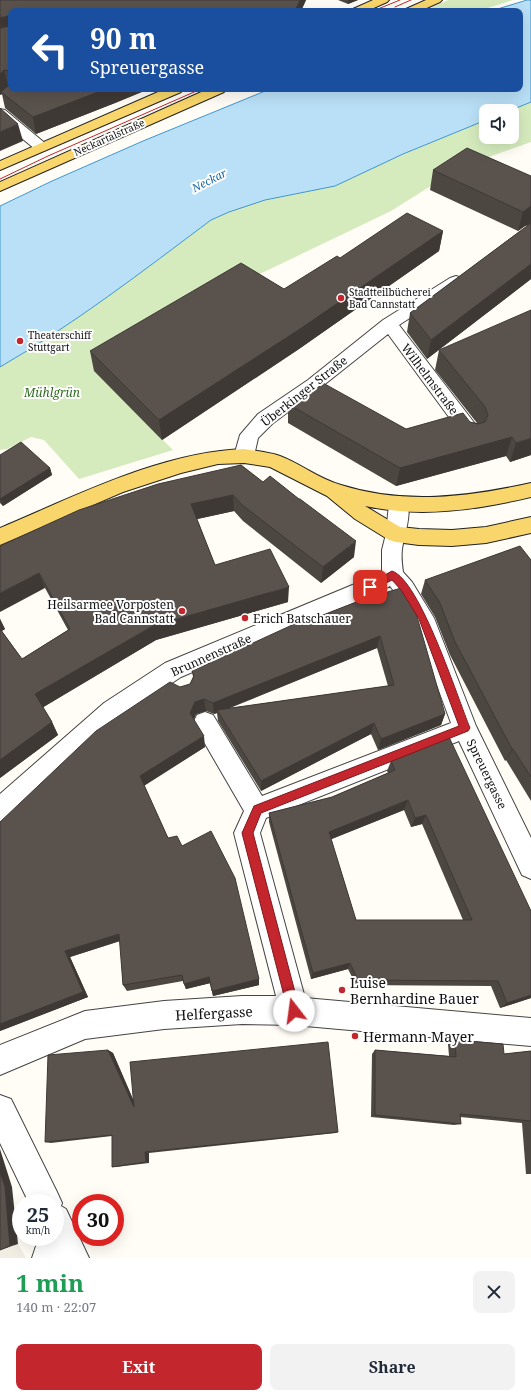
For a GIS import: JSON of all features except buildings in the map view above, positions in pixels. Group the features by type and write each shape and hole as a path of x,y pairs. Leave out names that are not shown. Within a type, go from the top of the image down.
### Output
{"main road":[{"path":"365,8 383,0"},
{"path":"417,8 436,0"},
{"name":"Neckartalstraße","path":"0,166 169,92"},
{"name":"Neckartalstraße","path":"0,187 51,162 212,92"},
{"path":"0,536 116,487 179,466 218,457 244,456 274,461 334,491 362,514 396,534 419,537 452,538 529,529 505,496"},
{"path":"334,491 399,504 435,505 476,501 531,490"}],"street":[{"path":"0,113 41,147"},
{"name":"Überkinger Straße","path":"244,456 249,435 265,419 314,384 389,324 467,274"},
{"name":"Wilhelmstraße","path":"389,324 472,434"},
{"path":"392,575 392,550 396,534 399,504"},
{"name":"Brunnenstraße","path":"0,810 112,710 370,587 392,575"},
{"name":"Spreuergasse","path":"392,575 404,588 423,618 465,728 531,866"},
{"path":"208,727 257,810"},
{"path":"294,1011 247,833 257,810 465,728"},
{"name":"Helfergasse","path":"0,1060 85,1025 164,1015 242,1010 294,1011 531,1032"},
{"path":"0,1110 42,1194"}],"green space":[{"path":"448,0 513,0 488,8 431,8"},
{"name":"Mühlgrün","path":"531,102 531,142 461,167 391,211 241,283 94,371 173,450 79,479 44,440 31,437 7,449 0,450 0,367 81,315 211,220 229,212 265,200 335,186 403,154 479,123 479,144 519,144 519,107"}],"shaded area":[{"path":"12,1246 19,1246 26,1258 0,1258 0,1250"}],"water":[{"name":"Neckar","path":"531,0 531,102 519,107 519,104 479,104 479,123 403,154 335,186 265,200 229,212 211,220 134,278 81,315 0,367 0,206 52,181 143,141 263,92 523,92 523,8 501,8"}],"tram line":[{"path":"380,8 400,0"},
{"path":"395,7 411,0"},
{"path":"0,179 48,156 194,92"}],"place":[{"name":"Stadtteilbücherei Bad Cannstatt","path":"341,298"},
{"name":"Theaterschiff Stuttgart","path":"20,341"},
{"name":"Heilsarmee Vorposten Bad Cannstatt","path":"182,611"},
{"name":"Erich Batschauer","path":"245,618"},
{"name":"Luise Bernhardine Bauer","path":"342,990"},
{"name":"Hermann Mayer","path":"355,1036"}],"route":[{"path":"294,1011 247,833 257,810 465,728 423,618 404,588 392,575 370,587"}]}
